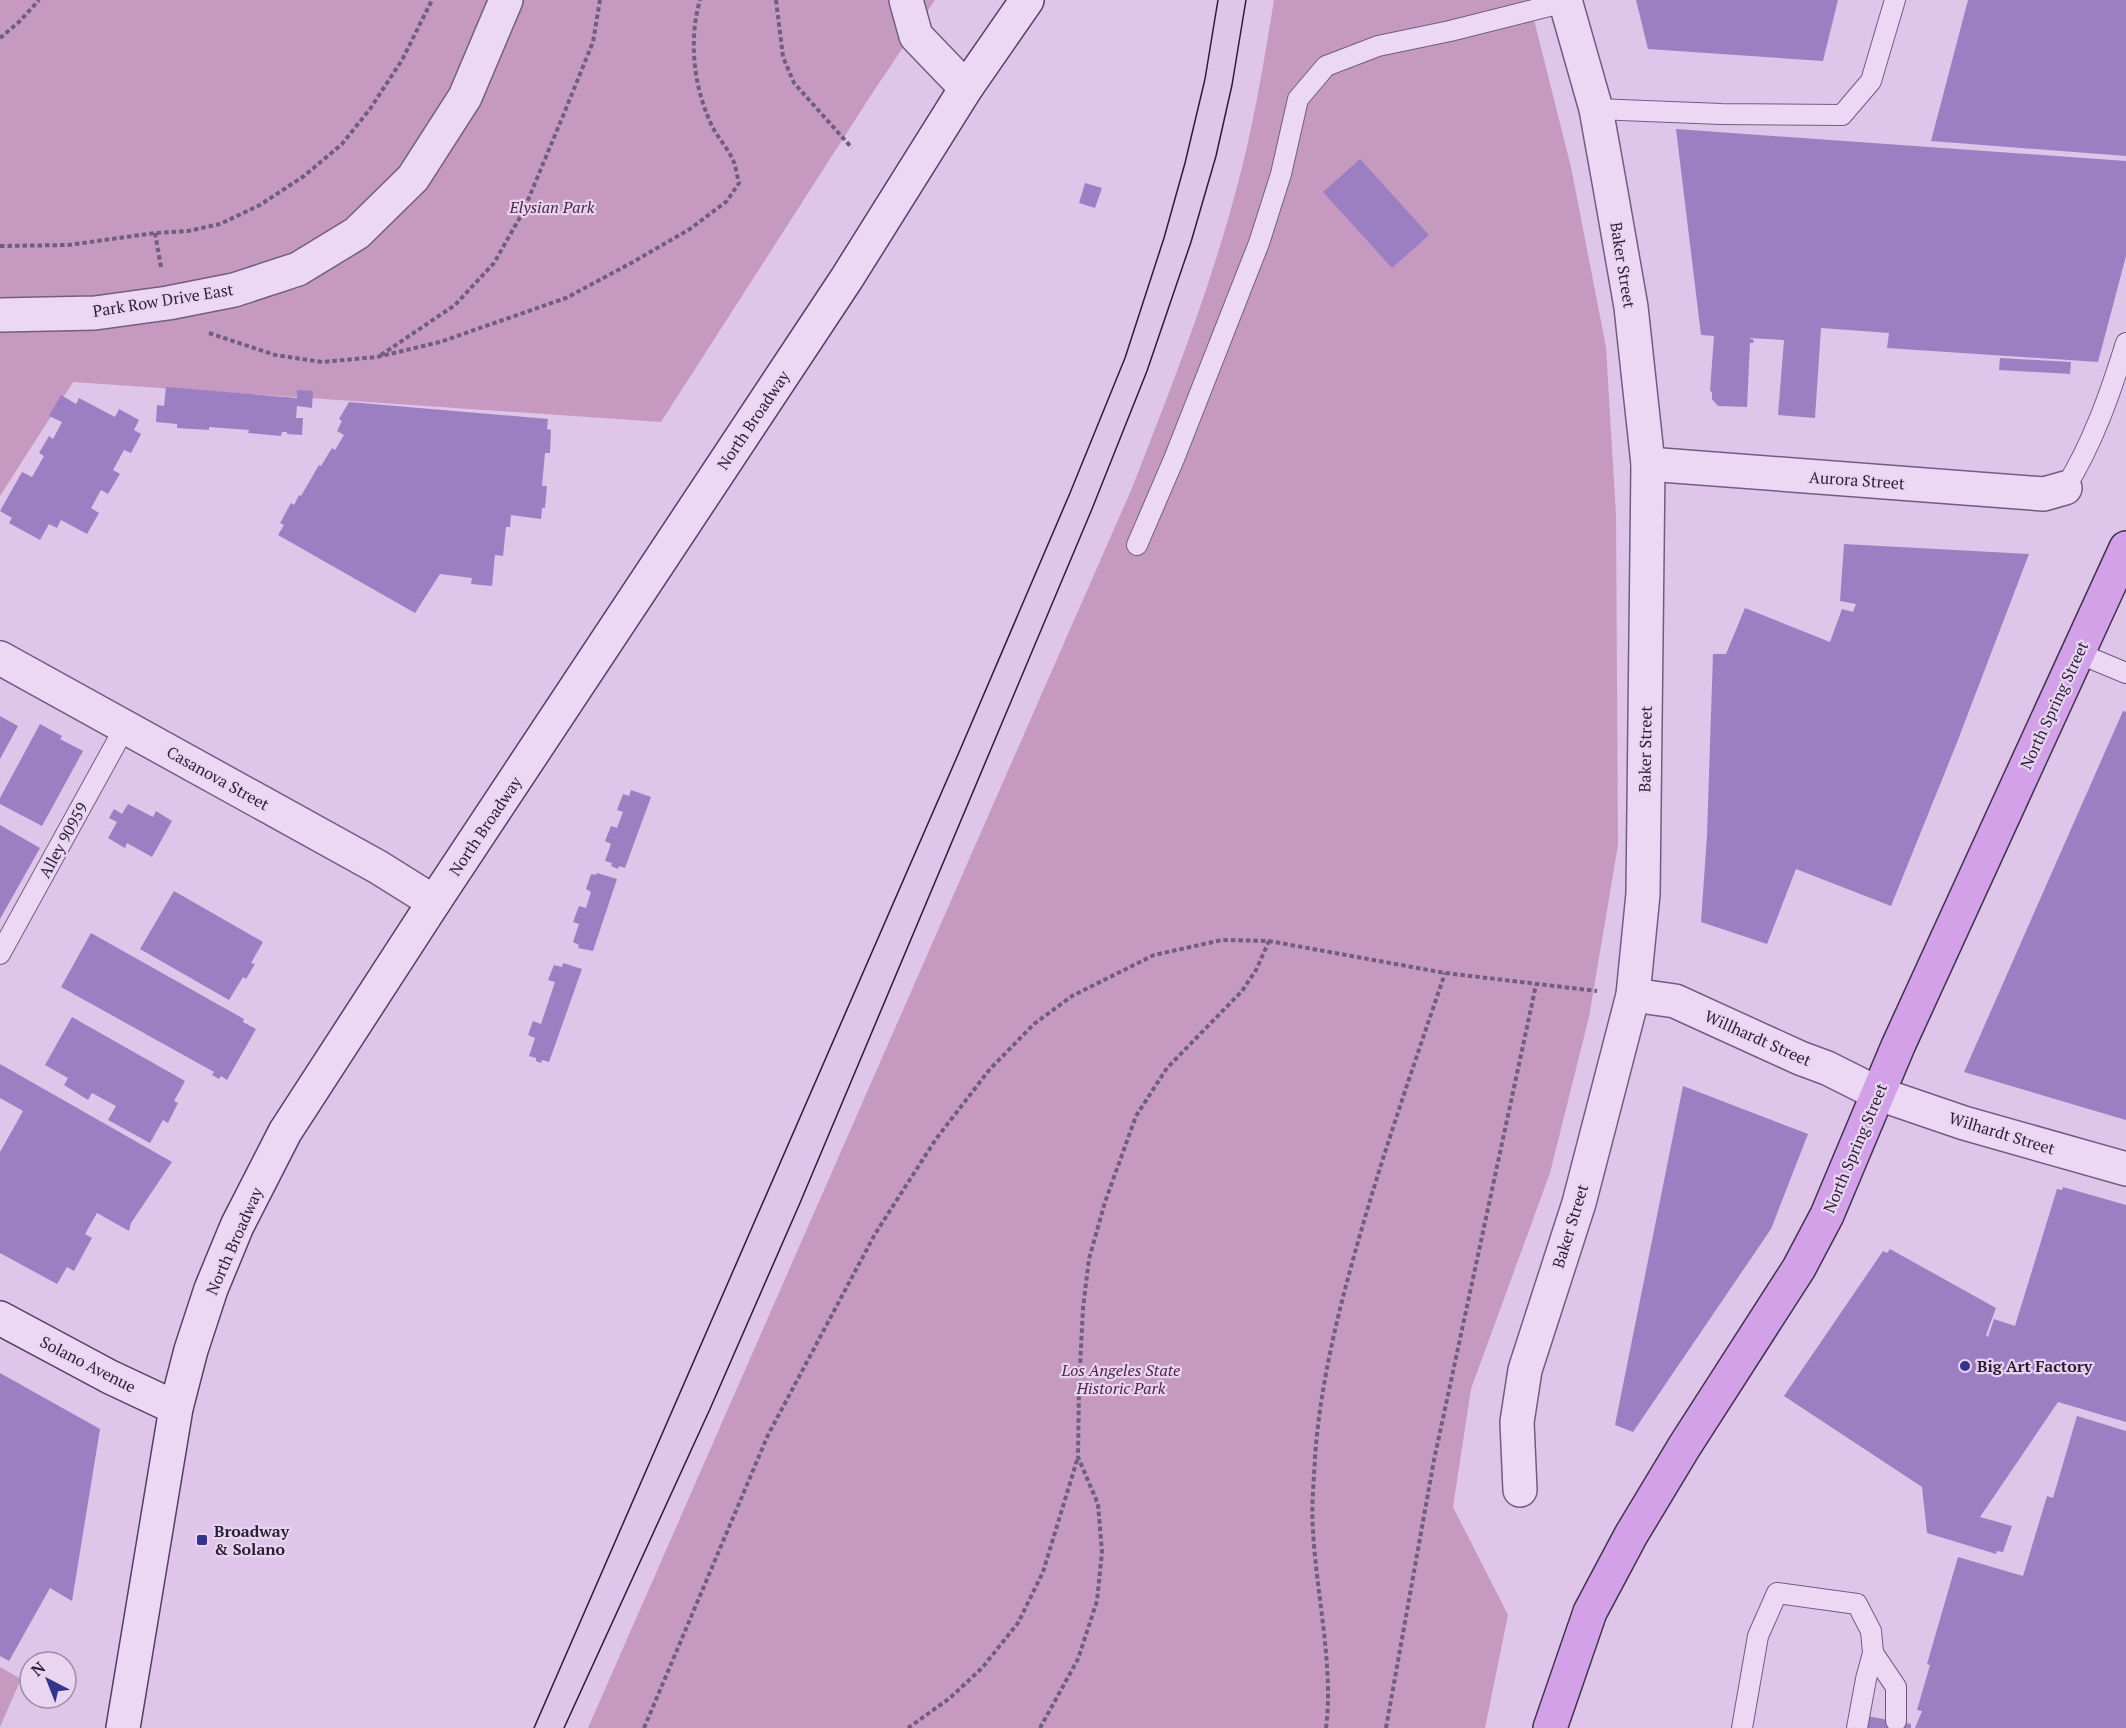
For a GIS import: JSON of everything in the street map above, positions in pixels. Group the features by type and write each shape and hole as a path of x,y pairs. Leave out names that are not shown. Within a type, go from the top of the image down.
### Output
{"main road":[{"name":"North Spring Street","path":"1550,1728 1590,1612 1631,1535 1799,1268 1827,1215 1898,1046 2126,548"}],"street":[{"name":"Park Row Drive East","path":"0,315 95,313 168,303 234,290 298,269 357,233 413,178 465,97 506,0"},
{"path":"906,0 916,36 966,88"},
{"name":"North Broadway","path":"123,1728 176,1408 191,1350 211,1289 237,1226 285,1132 434,902 847,278 966,88 1027,0"},
{"name":"Baker Street","path":"1520,1490 1517,1422 1525,1370 1579,1203 1633,994 1643,894 1648,464 1631,307 1596,109 1565,1"},
{"name":"Aurora Street","path":"1648,464 2044,494 2065,488"},
{"name":"Casanova Street","path":"0,658 378,867 434,902"},
{"name":"Willhardt Street","path":"1633,994 1675,1001 1827,1068 1879,1094"},
{"name":"Wilhardt Street","path":"1879,1094 1964,1123 2126,1170"},
{"name":"Solano Avenue","path":"0,1318 110,1377 176,1408"}],"lane":[{"path":"1596,109 1721,114 1842,115 1871,81 1895,0"},
{"path":"1137,545 1174,459 1259,243 1281,174 1298,99 1326,66 1378,46 1450,31 1565,1"},
{"path":"2065,488 2081,463 2109,399 2126,344"},
{"path":"2078,653 2126,673"},
{"name":"Alley 90959","path":"0,954 125,727"},
{"path":"1742,1728 1758,1636 1777,1593 1857,1604 1871,1631 1873,1653 1857,1728"},
{"path":"1873,1653 1896,1687 1896,1721"}],"path":[{"path":"0,38 39,0"},
{"path":"0,246 68,245 155,233 188,231 220,224 260,205 304,176 342,144 370,109 402,60 432,0"},
{"path":"378,357 455,305 494,262 523,212 593,42 600,0"},
{"path":"168,303 178,323 275,355 322,362 378,357 440,342 566,298 690,229 727,201 739,183 733,160 713,128 699,93 694,49 694,18 700,0"},
{"path":"776,0 783,57 794,84 852,148"},
{"path":"644,1728 768,1435 875,1234 936,1139 990,1070 1034,1024 1072,996 1154,955 1222,940 1269,941 1445,973 1536,985 1633,994"},
{"path":"908,1728 950,1698 982,1668 1018,1623 1043,1572 1078,1457 1083,1308 1089,1259 1105,1202 1128,1137 1136,1116 1167,1068 1242,991 1256,970 1269,941"},
{"path":"1326,1728 1328,1711 1326,1669 1312,1527 1316,1455 1329,1359 1346,1282 1380,1168 1445,973"},
{"path":"1386,1728 1434,1460 1536,985"},
{"path":"1040,1728 1078,1659 1096,1601 1102,1552 1098,1504 1078,1457"}],"green space":[{"name":"Elysian Park","path":"0,0 935,0 873,92 661,422 73,382 0,496"},
{"name":"Los Angeles State Historic Park","path":"1274,0 1529,0 1571,167 1606,347 1616,515 1618,845 1589,1017 1550,1173 1471,1389 1453,1507 1508,1615 1485,1728 588,1728 1132,488 1216,260 1244,160"},
{"path":"0,1667 18,1677 18,1686 0,1727"}],"building":[{"path":"1636,0 1838,0 1823,61 1648,49"},
{"path":"1968,0 2126,0 2126,156 1931,141"},
{"path":"1676,129 2126,161 2126,256 2098,362 1887,348 1889,333 1821,328 1815,418 1778,415 1784,340 1749,338 1754,340 1750,343 1747,407 1718,406 1712,399 1710,391 1714,336 1701,335"},
{"path":"1360,159 1429,235 1392,268 1323,192"},
{"path":"1085,183 1102,188 1095,208 1079,203"},
{"path":"2000,358 2071,362 2070,374 1999,370"},
{"path":"166,387 297,398 297,390 313,391 312,408 297,406 296,418 303,418 302,435 282,432 281,436 248,433 249,430 209,427 209,430 177,428 177,424 156,422 157,405 164,406"},
{"path":"61,395 76,404 79,398 115,417 119,409 139,420 134,430 141,434 131,453 124,450 113,470 120,474 108,494 101,490 91,508 99,513 87,534 61,520 57,528 49,524 40,540 9,523 12,518 0,511 22,472 32,477 44,456 39,453 49,436 53,439 62,422 49,416"},
{"path":"349,402 548,419 547,429 551,430 550,453 545,453 542,486 547,486 545,508 542,508 541,519 511,515 510,527 506,527 503,556 495,555 492,586 471,584 472,578 440,574 415,613 278,535 284,525 280,523 291,503 294,505 319,465 321,466 332,448 335,450 344,435 337,431 342,421 339,419"},
{"path":"1844,544 2029,554 1891,906 1796,869 1767,944 1701,922 1707,835 1713,654 1726,654 1745,608 1830,642 1842,609 1853,612 1856,604 1840,601"},
{"path":"2123,711 2126,712 2126,1120 1964,1072"},
{"path":"0,716 18,726 0,759"},
{"path":"40,724 62,736 60,739 83,751 42,826 0,804 0,798"},
{"path":"631,790 651,797 625,868 619,866 618,869 611,866 612,863 605,861 611,844 605,841 611,826 617,828 623,812 617,810 623,794 629,796"},
{"path":"128,804 153,817 156,811 172,821 152,857 127,843 125,848 108,838 117,822 109,818 114,809 122,814"},
{"path":"0,825 40,848 0,919"},
{"path":"597,873 617,879 593,951 578,948 579,945 573,942 579,924 573,922 579,906 586,908 591,892 586,889 591,874 596,875"},
{"path":"174,891 263,942 251,963 255,964 246,979 243,977 229,1000 140,949"},
{"path":"91,933 244,1019 243,1022 256,1029 227,1080 221,1076 219,1079 212,1075 214,1072 61,987"},
{"path":"563,963 582,969 549,1062 542,1060 541,1063 529,1056 535,1038 528,1035 533,1021 541,1024 555,982 548,980 554,965 562,967"},
{"path":"72,1017 185,1081 174,1101 178,1103 168,1123 163,1120 150,1143 108,1120 116,1106 92,1093 88,1100 64,1085 68,1078 45,1065"},
{"path":"0,1064 172,1162 131,1223 129,1231 97,1213 85,1234 92,1238 74,1271 67,1267 57,1284 0,1253 0,1152 23,1111 0,1098"},
{"path":"1683,1086 1808,1134 1771,1229 1633,1432 1615,1425"},
{"name":"Big Art Factory","path":"2063,1187 2126,1205 2126,1422 2058,1402 1980,1517 2012,1526 2003,1552 1997,1551 1996,1554 1927,1533 1922,1487 1784,1396 1883,1251 1887,1253 1890,1249 1996,1308 1986,1335 1988,1337 1994,1319 2015,1326 2057,1189 2062,1190"},
{"path":"0,1373 100,1429 72,1601 50,1588 9,1661 0,1656"},
{"name":"Big Art Factory","path":"2077,1416 2126,1431 2126,1728 1915,1728 1922,1711 1917,1710 1930,1665 1927,1664 1958,1557 2023,1576 2047,1496 2053,1498"},
{"path":"1867,1716 1911,1724 1911,1728 1865,1728"}],"tram line":[{"path":"534,1728 960,750 1125,358 1164,238 1185,163 1205,79 1218,0"},
{"path":"564,1728 710,1409 800,1203 1092,509 1147,371 1191,242 1216,156 1232,85 1246,0"}],"place":[{"name":"Big Art Factory","path":"1965,1366"},
{"name":"Broadway & Solano","path":"202,1540"}]}
